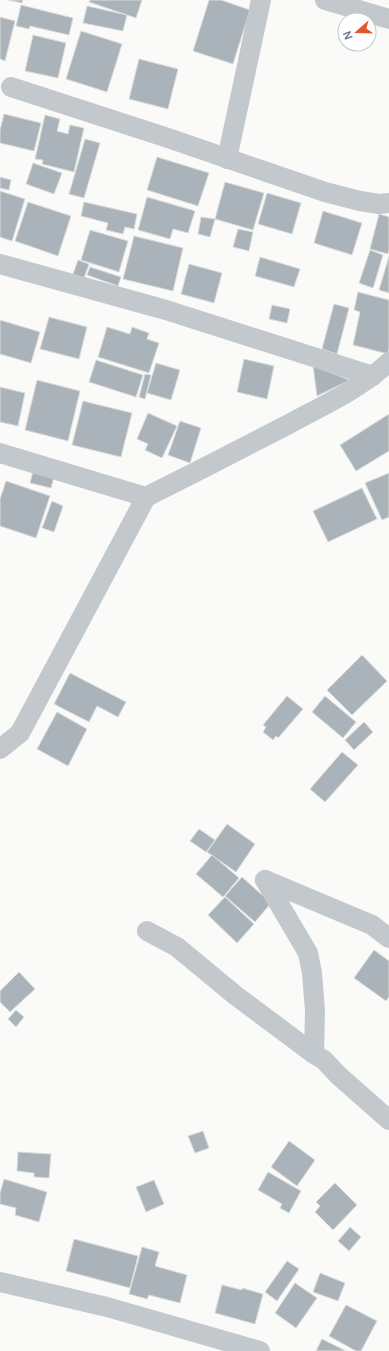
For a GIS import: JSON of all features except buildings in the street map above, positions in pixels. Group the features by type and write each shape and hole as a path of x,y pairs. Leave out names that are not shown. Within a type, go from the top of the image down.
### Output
{"street":[{"path":"227,159 262,0"},
{"path":"325,0 389,19"},
{"path":"11,87 325,192 360,201 379,204 389,203"},
{"path":"0,264 166,310 374,376"},
{"path":"0,748 20,733 146,496 221,460 344,394 374,376 389,362"},
{"path":"0,453 146,496"},
{"path":"314,1054 315,1011 312,973 308,953 265,880 372,926 389,938"},
{"path":"147,931 177,947 235,995 324,1060 338,1075 389,1120"},
{"path":"0,1282 107,1306 260,1351"}]}
